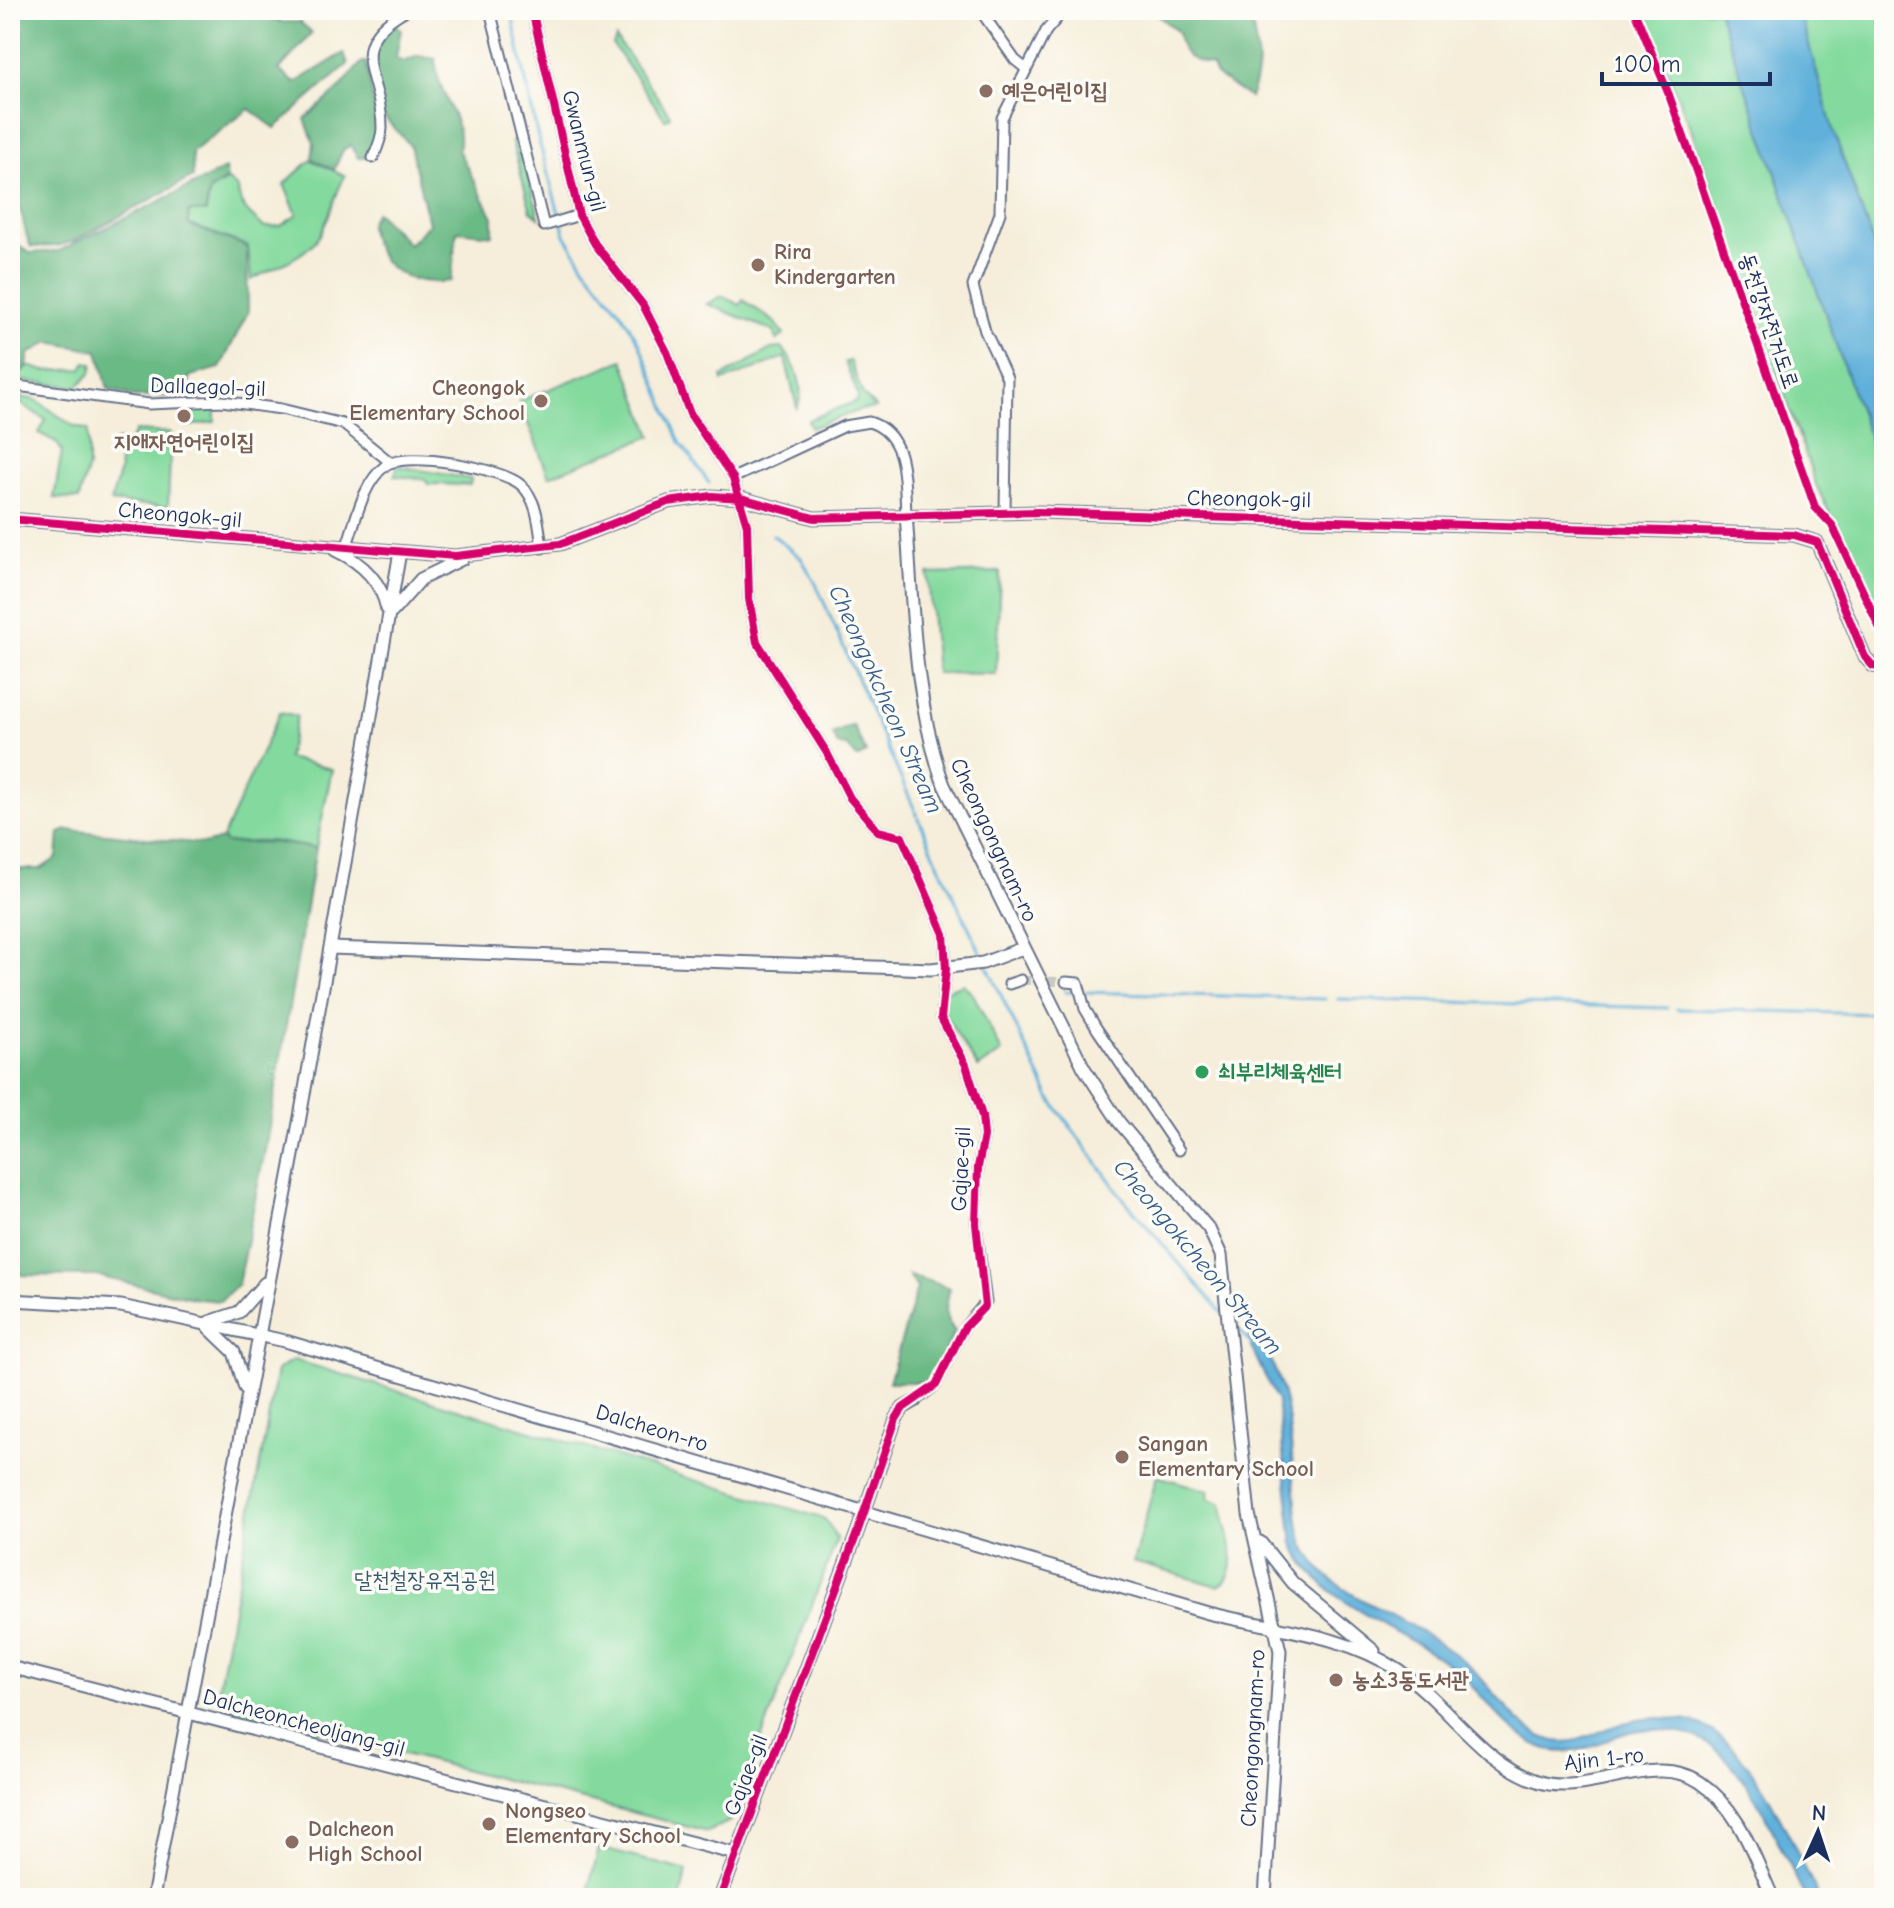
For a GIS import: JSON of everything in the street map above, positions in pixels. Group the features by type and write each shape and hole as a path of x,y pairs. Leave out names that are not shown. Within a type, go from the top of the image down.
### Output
{"street":[{"path":"373,158 383,130 369,71 370,49 377,34 406,10"},
{"path":"490,10 544,226 576,215"},
{"name":"Gwanmun-gil","path":"532,10 576,215 643,305 667,352 690,414 733,478 741,498"},
{"path":"980,10 988,25 1025,68"},
{"path":"1005,511 1007,378 985,331 973,286 1000,213 1002,118 1050,24 1064,10"},
{"name":"Dallaegol-gil","path":"10,385 149,404 222,401 281,409 343,424 390,462"},
{"name":"Cheongongnam-ro","path":"733,478 845,426 869,422 883,428 899,452 922,697 932,753 954,809 1104,1102 1209,1229 1221,1255 1252,1529 1280,1659 1265,1898"},
{"path":"346,548 369,485 390,462 407,459 500,473 512,479 529,494 542,548"},
{"name":"Cheongok-gil","path":"10,519 346,548 476,555 542,548 577,540 668,502 712,496 741,498 814,518 1005,511 1801,536 1813,539 1820,547 1865,657 1873,666 1884,668"},
{"name":"Gajae-gil","path":"720,1898 896,1419 903,1408 936,1385 964,1328 986,1302 976,1224 984,1126 966,1065 941,1018 946,969 944,934 902,837 878,831 850,798 827,753 757,642 749,599 748,535 741,498"},
{"path":"323,546 356,562 373,578 384,596 388,619"},
{"name":"Dalcheoncheoljang-gil","path":"400,552 188,1714 736,1854"},
{"path":"388,619 401,598 432,571 476,555"},
{"path":"330,948 946,969 1001,958 1023,948"},
{"path":"1009,984 1021,980"},
{"path":"1066,982 1078,983 1085,1009 1097,1029 1179,1150"},
{"path":"201,1322 225,1319 244,1309 257,1297 271,1270"},
{"name":"Dalcheon-ro","path":"10,1300 98,1303 259,1335 1276,1630"},
{"path":"201,1322 220,1335 234,1352 241,1369 246,1403"},
{"path":"1252,1529 1272,1560 1293,1583 1387,1662"},
{"name":"Ajin 1-ro","path":"1276,1630 1349,1643 1387,1662 1442,1705 1491,1752 1533,1779 1561,1785 1664,1773 1699,1782 1730,1809 1773,1898"},
{"path":"10,1667 188,1714 153,1898"}],"green space":[{"path":"10,10 275,10 280,22 300,22 312,33 279,70 295,83 344,53 348,64 275,128 249,109 192,152 193,177 76,240 58,246 31,247 21,212 10,195"},
{"path":"1158,10 1252,10 1258,62 1250,98 1216,75 1212,66 1188,56 1181,47 1178,32 1156,14"},
{"path":"1643,10 1718,10 1884,480 1884,626 1817,487 1692,132"},
{"path":"1799,10 1884,10 1884,274 1832,127"},
{"path":"394,23 401,30 396,58 403,62 418,56 436,59 440,82 458,128 458,150 493,217 493,235 457,231 451,281 420,281 407,277 386,263 372,239 369,223 376,212 409,244 429,224 410,145 384,117 372,71 373,49 379,36"},
{"path":"616,38 670,115 669,118 665,119 613,45"},
{"path":"362,62 366,62 379,130 365,158 358,158 351,145 343,150 334,170 312,159 314,143 305,119 340,88"},
{"path":"516,137 539,217 531,211 512,142"},
{"path":"311,160 345,176 320,235 306,250 288,261 251,280 248,246 189,224 189,212 206,212 210,191 228,180 238,188 243,205 254,219 264,227 280,226 297,215 284,184"},
{"path":"225,169 227,179 210,190 205,212 188,212 188,225 247,246 248,312 220,368 190,376 188,395 135,397 108,389 98,351 49,342 29,354 27,366 10,379 10,240 30,253 59,251"},
{"path":"722,296 740,305 743,300 776,323 784,335 777,340 773,331 707,304"},
{"path":"782,348 792,361 800,384 797,408 785,357 723,381 722,377 771,349"},
{"path":"623,360 652,436 549,476 519,401"},
{"path":"850,361 863,395 876,408 860,410 811,428 808,420 857,401 858,395 845,362"},
{"path":"86,362 93,364 91,373 77,387 14,380 28,366 45,371 82,369"},
{"path":"21,397 36,400 72,425 88,430 88,467 79,499 54,498 62,451 56,442 39,433 46,420 21,404"},
{"path":"215,407 215,422 187,426 188,409"},
{"path":"135,431 171,433 168,507 111,502 120,469 116,441 130,441"},
{"path":"398,466 471,479 470,485 428,484 425,479 394,476"},
{"path":"1000,572 996,674 936,673 928,574"},
{"path":"280,712 297,716 287,758 332,769 316,848 271,841 227,843 222,839"},
{"path":"853,725 866,753 857,758 847,746 838,745 832,734"},
{"path":"67,830 204,844 222,839 227,843 271,842 316,848 266,1145 238,1284 220,1301 198,1299 97,1276 10,1275 10,869 40,869 57,858 59,833"},
{"path":"963,984 973,994 1002,1052 978,1068 944,1013 944,991"},
{"path":"909,1275 950,1288 947,1317 955,1331 931,1382 889,1382 917,1288"},
{"name":"달천철장유적공원","path":"294,1360 825,1519 837,1539 730,1821 708,1832 232,1710 218,1691 277,1370"},
{"path":"1157,1476 1209,1491 1208,1498 1222,1504 1232,1560 1231,1571 1218,1586 1133,1562"},
{"path":"599,1848 687,1871 680,1898 586,1898"}],"water":[{"path":"1718,10 1799,10 1832,127 1884,274 1884,480"},
{"name":"Cheongokcheon Stream","path":"1250,1328 1266,1351 1284,1398 1299,1528 1315,1563 1328,1576 1464,1661 1516,1718 1540,1736 1554,1741 1569,1741 1623,1723 1662,1718 1689,1721 1712,1731 1730,1745 1761,1784 1820,1898 1806,1898 1757,1801 1733,1766 1709,1745 1684,1734 1658,1730 1632,1732 1569,1752 1550,1750 1535,1744 1498,1715 1454,1669 1342,1600 1322,1584 1293,1543 1277,1401 1251,1347"}],"waterway":[{"name":"Cheongokcheon Stream","path":"511,10 537,134 565,235 639,343 680,442 709,483"},
{"name":"Cheongokcheon Stream","path":"773,535 801,558 816,584 938,863 1051,1100 1122,1197 1222,1313"},
{"path":"1065,992 1074,992"},
{"path":"1084,992 1325,999"},
{"path":"1338,999 1667,1008"},
{"path":"1677,1009 1884,1014"},
{"name":"Cheongokcheon Stream","path":"1233,1324 1253,1345"}],"tunnel":[{"path":"1021,980 1066,982"}],"cycle path":[{"path":"532,10 579,215 595,244 643,305 667,352 690,414 733,478 747,525 749,599 757,642 827,753 850,798 878,831 902,837 944,934 946,969 941,1018 966,1065 982,1116 984,1136 978,1167 976,1224 985,1306 964,1328 936,1385 903,1408 896,1419 857,1533 720,1898"},
{"name":"동천강자전거도로","path":"1634,10 1669,95 1815,507 1832,525 1884,637"},
{"path":"10,519 455,556 560,544 668,502 712,496 741,498 814,518 1038,512 1794,535 1817,542 1865,657 1873,666 1884,668"}],"place":[{"name":"예은어린이집","path":"986,91"},
{"name":"Rira Kindergarten","path":"758,265"},
{"name":"Cheongok Elementary School","path":"541,401"},
{"name":"지애자연어린이집","path":"184,416"},
{"name":"쇠부리체육센터","path":"1202,1072"},
{"name":"Sangan Elementary School","path":"1122,1457"},
{"name":"농소3동도서관","path":"1336,1680"},
{"name":"Nongseo Elementary School","path":"489,1824"},
{"name":"Dalcheon High School","path":"292,1842"}]}
